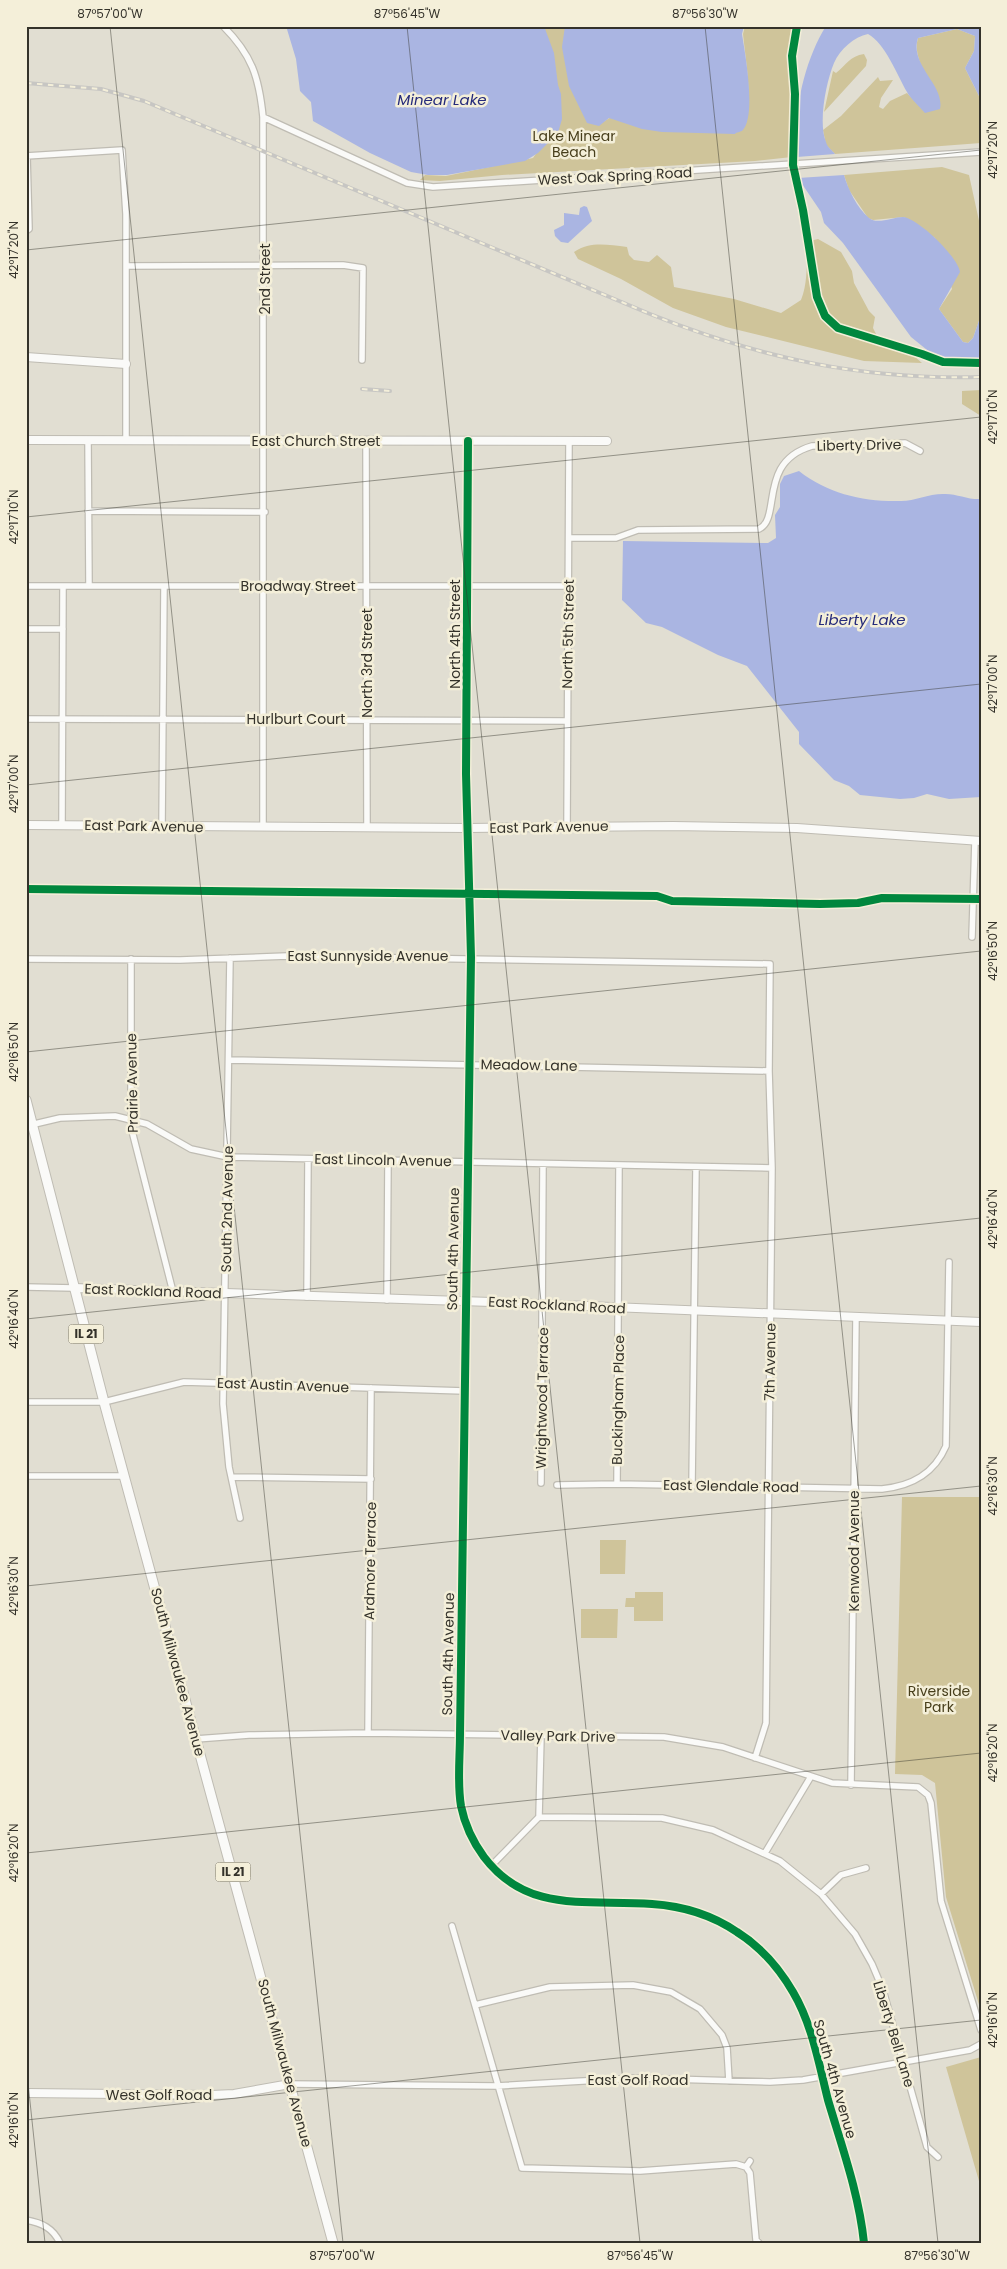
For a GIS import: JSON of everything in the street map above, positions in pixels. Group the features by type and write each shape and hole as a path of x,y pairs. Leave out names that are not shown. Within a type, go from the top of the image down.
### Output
{"main road":[{"name":"South Milwaukee Avenue","path":"26,1100 29,1125 333,2243"}],"street":[{"name":"2nd Street","path":"223,26 234,38 255,69 260,87 263,117 265,266 264,827"},
{"name":"West Oak Spring Road","path":"263,117 406,183 433,187 981,152"},
{"path":"26,231 29,229 27,156 122,150 126,266 126,440"},
{"path":"126,266 343,265 362,268 362,360"},
{"path":"26,357 126,364"},
{"name":"East Church Street","path":"26,440 607,441"},
{"path":"88,440 89,586"},
{"name":"North 3rd Street","path":"366,441 366,826"},
{"name":"North 4th Street","path":"468,441 468,828"},
{"name":"North 5th Street","path":"568,828 566,721 570,586 569,441"},
{"name":"Liberty Drive","path":"569,538 616,538 641,530 759,529 766,521 773,484 781,466 794,453 812,446 905,443 920,451"},
{"path":"88,510 265,512"},
{"name":"Broadway Street","path":"26,586 570,586"},
{"path":"62,825 63,586"},
{"path":"162,826 164,586"},
{"path":"26,629 63,629"},
{"name":"Hurlburt Court","path":"26,719 566,721"},
{"name":"East Park Avenue","path":"26,825 468,828 673,826 797,828 978,841"},
{"name":"South 4th Avenue","path":"468,828 470,957 459,1790 466,1826 477,1847 491,1866 511,1883 538,1897 566,1902 652,1904 679,1908 705,1915 736,1931 760,1949 778,1969 794,1993 803,2013 859,2209 864,2243"},
{"path":"972,937 978,841"},
{"name":"East Sunnyside Avenue","path":"26,959 287,956 470,957 770,964"},
{"name":"South 2nd Avenue","path":"230,958 225,1383 223,1404 225,1432 240,1518"},
{"name":"Prairie Avenue","path":"131,959 131,1119 133,1142 173,1292"},
{"name":"7th Avenue","path":"755,1758 766,1723 772,1168 769,1071 770,964"},
{"name":"Meadow Lane","path":"229,1060 769,1071"},
{"name":"East Lincoln Avenue","path":"29,1125 81,1116 131,1119 147,1124 191,1149 228,1157 772,1168"},
{"path":"307,1297 308,1159"},
{"path":"387,1300 388,1161"},
{"name":"Wrightwood Terrace","path":"541,1483 543,1164"},
{"name":"Buckingham Place","path":"617,1484 620,1308 619,1165"},
{"path":"692,1485 696,1167"},
{"name":"East Glendale Road","path":"557,1485 617,1484 882,1489 905,1485 921,1478 933,1468 946,1446 949,1262"},
{"path":"26,1287 74,1288"},
{"name":"East Rockland Road","path":"74,1288 387,1300 465,1301 543,1306 694,1310 981,1322"},
{"name":"Kenwood Avenue","path":"852,1785 856,1317"},
{"name":"East Austin Avenue","path":"26,1402 104,1402 184,1382 464,1392"},
{"name":"Ardmore Terrace","path":"368,1733 372,1388"},
{"path":"26,1476 125,1476"},
{"path":"232,1478 371,1479"},
{"name":"Valley Park Drive","path":"196,1739 249,1735 368,1733 686,1739 723,1747 810,1778 832,1783 914,1786 924,1790 931,1803 941,1901 981,2030"},
{"path":"491,1866 539,1817 541,1736"},
{"path":"766,1853 810,1778"},
{"name":"Liberty Bell Lane","path":"539,1817 662,1818 713,1830 780,1861 821,1894 855,1934 872,1964 883,1990 927,2147 938,2157"},
{"path":"821,1894 841,1875 866,1868"},
{"path":"452,1926 520,2170 640,2171 736,2164 746,2167 750,2173 756,2240 759,2243"},
{"path":"475,2005 550,1987 633,1985 671,1992 700,2009 722,2035 727,2048 729,2081"},
{"name":"East Golf Road","path":"290,2084 497,2086 636,2078 770,2082 822,2077 974,2050 981,2044"},
{"name":"West Golf Road","path":"26,2093 211,2095 234,2094 290,2084"},
{"path":"746,2167 750,2161"},
{"path":"26,2220 44,2225 51,2230 60,2243"}],"green space":[{"name":"Lake Minear Beach","path":"544,26 566,26 600,124 611,117 746,123 748,90 743,34 745,26 797,26 791,58 793,89 792,157 755,161 502,175 440,181 420,180 425,175 446,176 533,158 547,138 551,67"},
{"path":"957,29 975,36 974,51 965,68 981,100 981,143 835,154 826,145 823,130 841,116 878,77 880,81 893,80 881,98 879,107 883,109 890,101 907,93 925,112 938,94 919,60 917,53 918,38"},
{"path":"864,54 867,60 866,66 824,112 833,71 836,73 852,59"},
{"path":"942,167 969,175 981,230 981,315 973,338 968,343 963,342 939,309 952,289 935,238 904,217 873,220 868,218 849,190 844,175"},
{"path":"818,239 841,252 852,271 854,283 869,311 875,317 873,328 877,336 897,341 922,363 864,361 726,327 673,308 621,279 578,259 574,252 587,246 606,245 627,247 629,255 634,260 649,262 657,255 671,267 674,287 734,299 781,313 801,300 805,285 810,241"},
{"path":"981,390 981,416 962,404 962,391"},
{"name":"Riverside Park","path":"902,1497 981,1497 981,2011 946,1897 935,1783 922,1775 895,1774"},
{"path":"600,1540 626,1540 625,1574 600,1574"},
{"path":"635,1592 663,1592 663,1621 634,1621 634,1607 625,1607 626,1598 635,1598"},
{"path":"581,1609 618,1609 617,1638 581,1638"},
{"path":"981,2057 981,2188 946,2067"}],"water":[{"name":"Minear Lake","path":"286,26 544,26 554,53 561,94 562,119 558,133 538,153 525,161 447,175 428,175 411,172 370,153 313,121 311,102 300,91 296,59"},
{"path":"565,26 744,26 742,34 749,84 749,113 746,124 742,131 735,134 662,132 642,129 609,118 599,126 587,123 569,86 562,47"},
{"path":"826,26 981,26 981,100 965,68 974,51 975,36 957,29 918,38 918,57 933,83 940,100 940,109 925,113 909,95 880,44 868,34 853,41 844,48 834,63 828,81 823,124 828,147 835,154 797,157 796,124 801,89 811,55"},
{"path":"844,175 854,198 869,218 876,221 903,217 910,219 936,239 958,265 960,272 939,309 963,342 968,343 973,338 981,315 981,361 947,361 937,358 911,337 843,243 824,223 821,212 798,178"},
{"path":"587,207 592,221 568,243 561,242 555,236 554,230 564,225 564,213 579,215 580,208"},
{"name":"Liberty Lake","path":"799,471 822,486 860,498 901,501 937,494 953,494 981,499 981,797 949,799 927,794 914,798 900,799 860,795 849,786 834,780 799,744 799,732 747,666 718,655 662,627 646,623 622,600 623,541 768,543 776,538 775,515 780,507 780,484 784,476"}],"railway":[{"path":"26,83 101,89 144,101 650,314 731,343 771,354 853,370 894,375 981,377"},
{"path":"362,389 390,391"}],"cycle path":[{"path":"797,26 792,56 795,94 793,165 803,210 817,297 825,316 838,328 943,362 981,363"},
{"path":"468,441 466,774 471,957 459,1770 461,1806 476,1846 501,1875 520,1888 540,1896 561,1900 652,1904 685,1909 707,1916 727,1926 754,1944 769,1959 782,1975 800,2004 810,2031 854,2189 864,2243"},
{"path":"26,889 657,896 672,901 820,904 858,903 882,898 981,899"}]}
